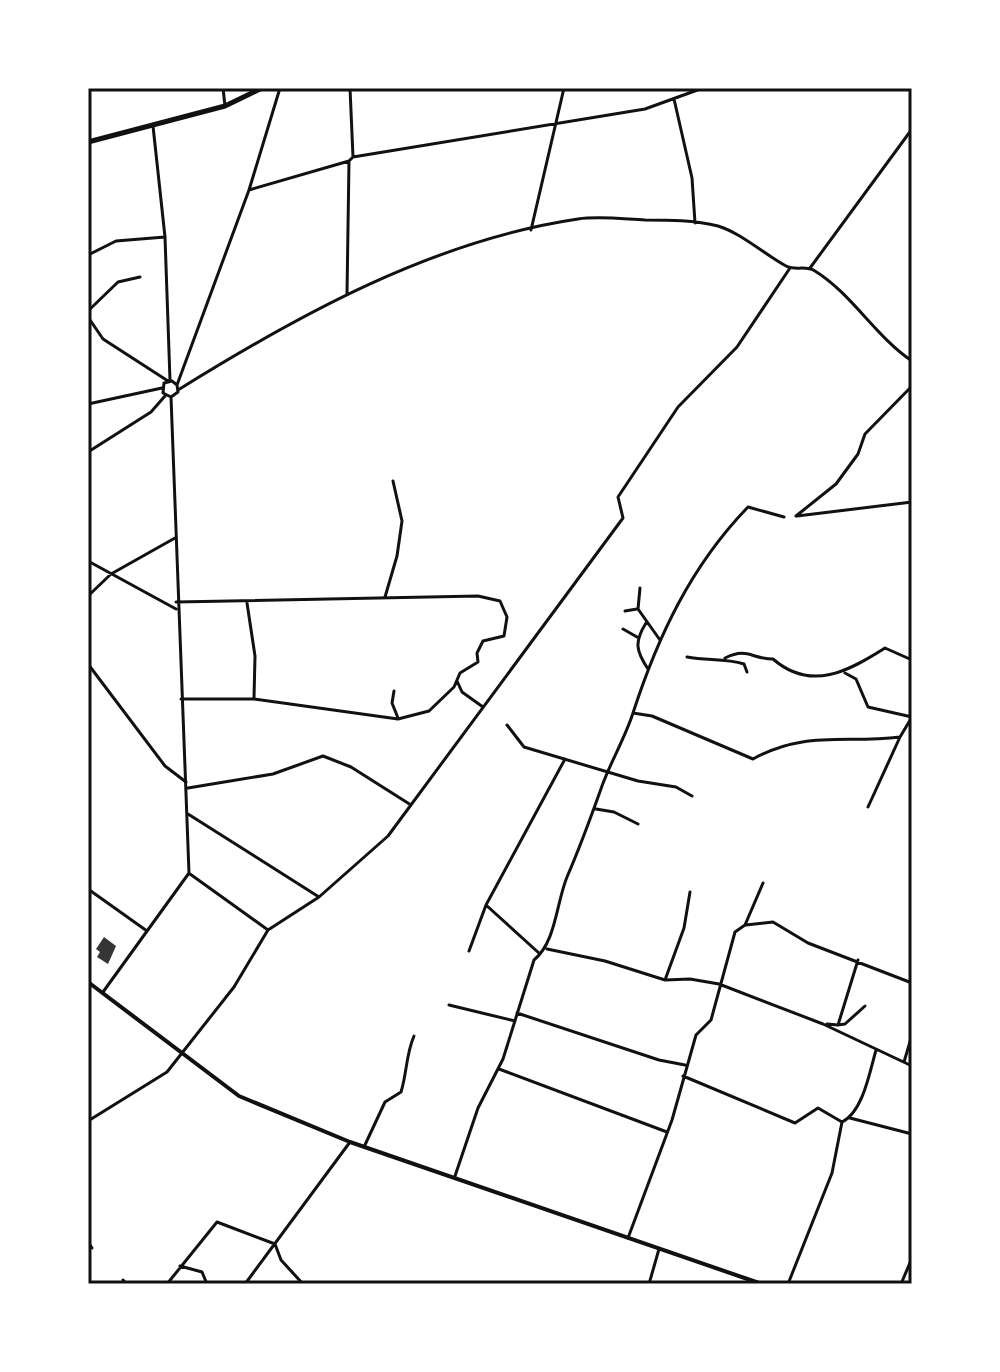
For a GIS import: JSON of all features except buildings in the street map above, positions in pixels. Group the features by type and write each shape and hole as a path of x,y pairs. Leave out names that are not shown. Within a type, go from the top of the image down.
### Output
{"highway":[{"path":"88,142 225,106 262,88"}],"main road":[{"path":"88,982 239,1096 350,1142 762,1284"}],"street":[{"path":"223,88 225,106"},
{"path":"178,387 249,190 280,88"},
{"path":"347,294 350,88"},
{"path":"531,230 564,88"},
{"path":"249,190 351,159 645,109 703,88"},
{"path":"674,99 692,178 695,223"},
{"path":"88,404 162,388 169,380 165,237 153,126"},
{"path":"810,268 912,129"},
{"path":"88,452 151,412 178,387 347,294 411,265 580,219 695,223 726,229 790,268 810,268 831,282 888,345 912,361"},
{"path":"88,255 116,241 165,237"},
{"path":"88,1121 167,1072 234,987 268,930 319,897 388,836 623,518 618,497 678,407 737,347 790,268"},
{"path":"140,277 118,282 89,316 103,339 178,387"},
{"path":"912,386 865,434 858,454 836,484 796,516 912,502"},
{"path":"103,992 189,873 168,396 162,388"},
{"path":"385,597 397,556 402,521 393,481"},
{"path":"455,1176 478,1108 498,1069 534,960 547,949 566,880 648,669 684,588 721,536 748,507 784,517"},
{"path":"88,596 111,574 175,538"},
{"path":"88,561 176,609"},
{"path":"640,588 638,609 661,642"},
{"path":"176,602 247,603 478,596 500,601 506,610 504,636 483,641 477,653 478,662 460,673 457,681 429,711 398,719 254,699 181,699"},
{"path":"247,603 255,656 254,699"},
{"path":"625,611 638,609"},
{"path":"646,623 637,637 636,651 648,669"},
{"path":"623,629 637,637"},
{"path":"687,657 711,662 736,652 751,653 761,659 773,659 787,671 808,675 845,673 885,648 912,660"},
{"path":"725,658 744,664 747,672"},
{"path":"88,664 165,766 186,782"},
{"path":"845,673 856,679 868,707 912,717 868,807"},
{"path":"457,681 462,692 483,707"},
{"path":"394,691 392,703 398,719"},
{"path":"633,713 652,716 753,759 777,745 830,737 868,742 900,737"},
{"path":"507,725 524,747 608,772 676,787 692,796"},
{"path":"187,789 273,774 323,756 351,767 411,805"},
{"path":"469,951 486,905 565,759"},
{"path":"596,809 614,812 638,824"},
{"path":"188,814 319,897"},
{"path":"189,873 268,930"},
{"path":"745,925 763,883"},
{"path":"88,889 148,932"},
{"path":"665,980 684,928 690,892"},
{"path":"486,905 540,954"},
{"path":"628,1238 667,1132 696,1035 711,1020 735,932 745,925 773,922 808,943 912,983"},
{"path":"547,949 605,961 665,980 690,979 719,984 823,1024 912,1066"},
{"path":"838,1025 858,960"},
{"path":"88,989 94,986"},
{"path":"449,1005 515,1021"},
{"path":"823,1024 845,1024 865,1006"},
{"path":"517,1013 659,1060 685,1065"},
{"path":"903,1063 912,1035"},
{"path":"364,1147 385,1102 401,1092 407,1072 407,1051 414,1036"},
{"path":"850,1118 876,1050"},
{"path":"498,1069 667,1132"},
{"path":"682,1076 795,1123 818,1108 842,1122"},
{"path":"842,1122 850,1118 912,1134"},
{"path":"788,1284 832,1173 842,1122"},
{"path":"245,1284 350,1142"},
{"path":"167,1284 217,1222 275,1244 281,1260 303,1284"},
{"path":"88,1242 92,1248"},
{"path":"649,1284 659,1249"},
{"path":"901,1284 912,1258"},
{"path":"180,1266 202,1272 207,1284"}]}
